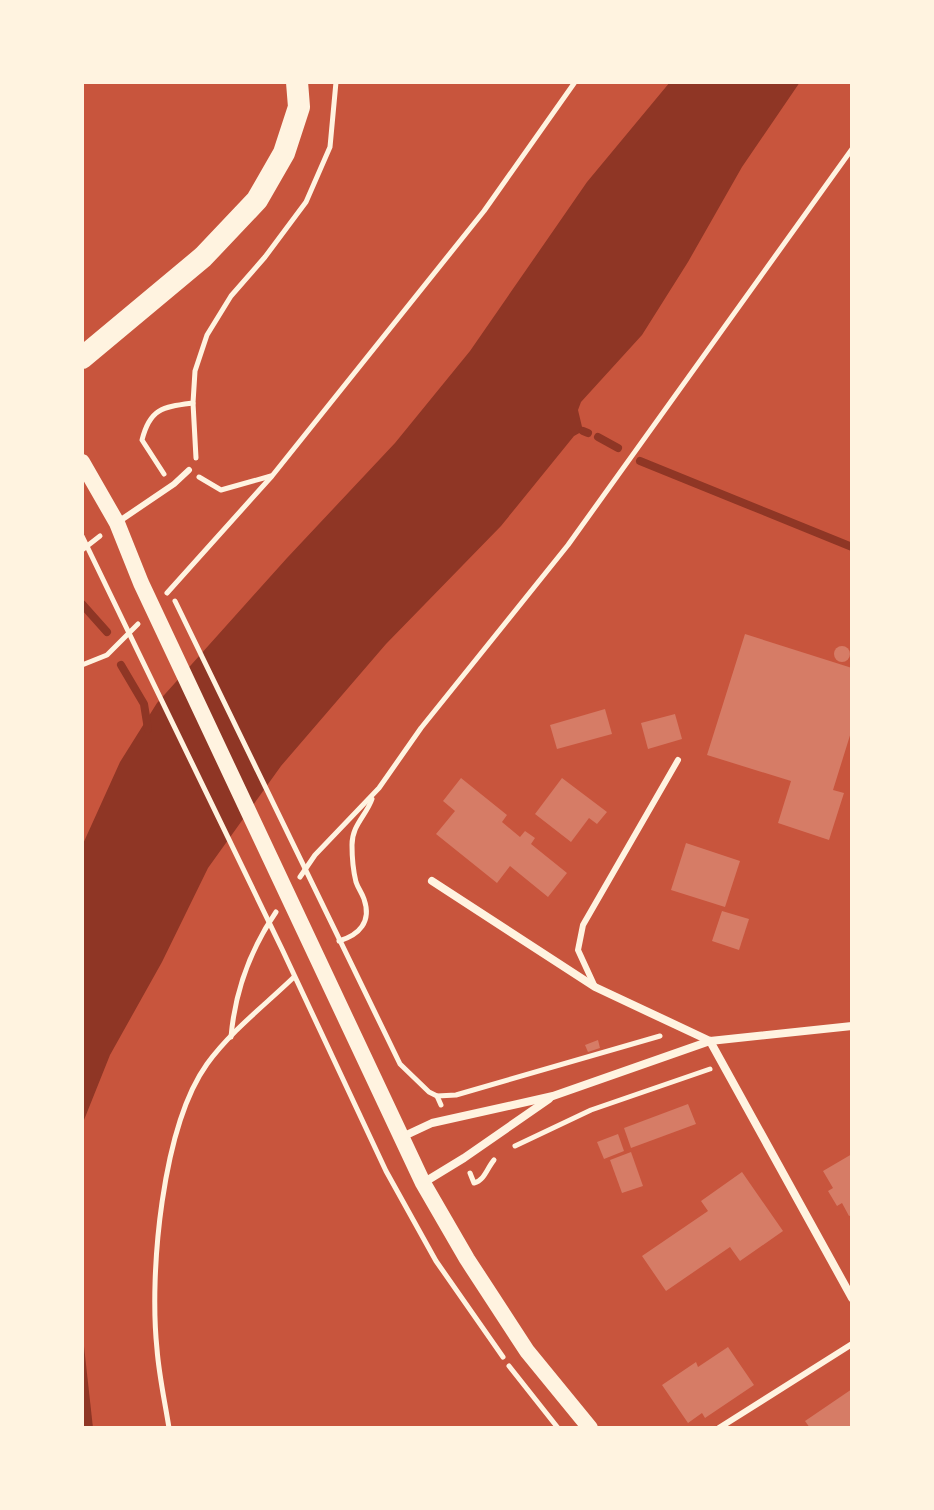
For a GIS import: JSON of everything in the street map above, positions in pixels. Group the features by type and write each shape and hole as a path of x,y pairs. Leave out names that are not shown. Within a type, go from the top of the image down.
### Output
{"highway":[{"path":"82,358 203,257 257,200 284,153 299,107 297,82"}],"main road":[{"path":"82,462 117,523 141,583 423,1183 467,1259 527,1351 590,1428"}],"street":[{"path":"432,881 595,987 710,1041 852,1298"},
{"path":"402,1137 432,1123 553,1096 710,1041 852,1026"},
{"path":"423,1183 553,1096"}],"lane":[{"path":"117,523 189,470"},
{"path":"595,987 578,950 583,925 678,760"},
{"path":"719,1428 852,1344"}],"path":[{"path":"272,476 221,490 189,470 198,455 193,403 195,371 207,335 231,296 306,202 330,147 336,82"},
{"path":"157,604 272,476 484,211 575,82"},
{"path":"339,941 361,931 365,916 366,903 357,884 352,843 355,826 374,795 421,728 568,545 852,149"},
{"path":"174,484 159,469 142,440 146,424 161,408 193,403"},
{"path":"82,536 85,548 115,603 282,949"},
{"path":"163,575 400,1064 429,1092 437,1096 456,1095 684,1029"},
{"path":"82,665 107,655 147,614"},
{"path":"169,1428 157,1351 154,1301 159,1229 171,1156 191,1093 207,1064 294,977"},
{"path":"508,1150 591,1110 723,1065"},
{"path":"437,1096 448,1120"},
{"path":"464,1158 474,1183 483,1178 498,1156"}],"shaded area":[{"path":"670,82 800,82 742,167 642,335 581,402 578,410 583,431 574,436 501,526 386,644 281,766 208,868 162,962 110,1055 82,1125 82,846 120,762 157,703 395,443 470,351 587,182"},
{"path":"82,1328 93,1428 82,1428"}],"building":[{"path":"745,634 852,668 852,729 833,790 844,793 829,840 778,823 791,781 707,755"},
{"path":"839,646 845,646 850,654 848,660 839,662 834,657 834,651"},
{"path":"605,709 612,734 557,749 550,725"},
{"path":"675,714 682,739 648,749 641,723"},
{"path":"461,778 507,815 502,822 520,837 525,831 535,838 531,844 567,873 548,897 510,866 497,883 436,834 455,811 443,801"},
{"path":"562,778 607,812 597,824 589,818 571,842 535,814"},
{"path":"686,843 740,861 725,907 671,890"},
{"path":"722,911 749,919 739,950 712,941"},
{"path":"598,1040 600,1048 588,1052 585,1045"},
{"path":"688,1104 696,1124 631,1148 624,1128"},
{"path":"618,1134 624,1151 604,1159 597,1142"},
{"path":"631,1152 643,1186 622,1193 610,1160"},
{"path":"852,1154 852,1215 849,1216 842,1203 837,1206 828,1191 833,1188 823,1171"},
{"path":"742,1172 783,1231 740,1261 730,1247 666,1291 642,1256 708,1211 701,1201"},
{"path":"728,1347 754,1385 705,1418 702,1413 688,1423 662,1385 696,1362 698,1367"},
{"path":"852,1389 852,1428 810,1428 805,1421"}],"waterway":[{"path":"583,431 588,433"},
{"path":"598,437 618,448"},
{"path":"640,461 852,547"},
{"path":"82,604 107,632"},
{"path":"121,665 144,704 148,729"}]}
